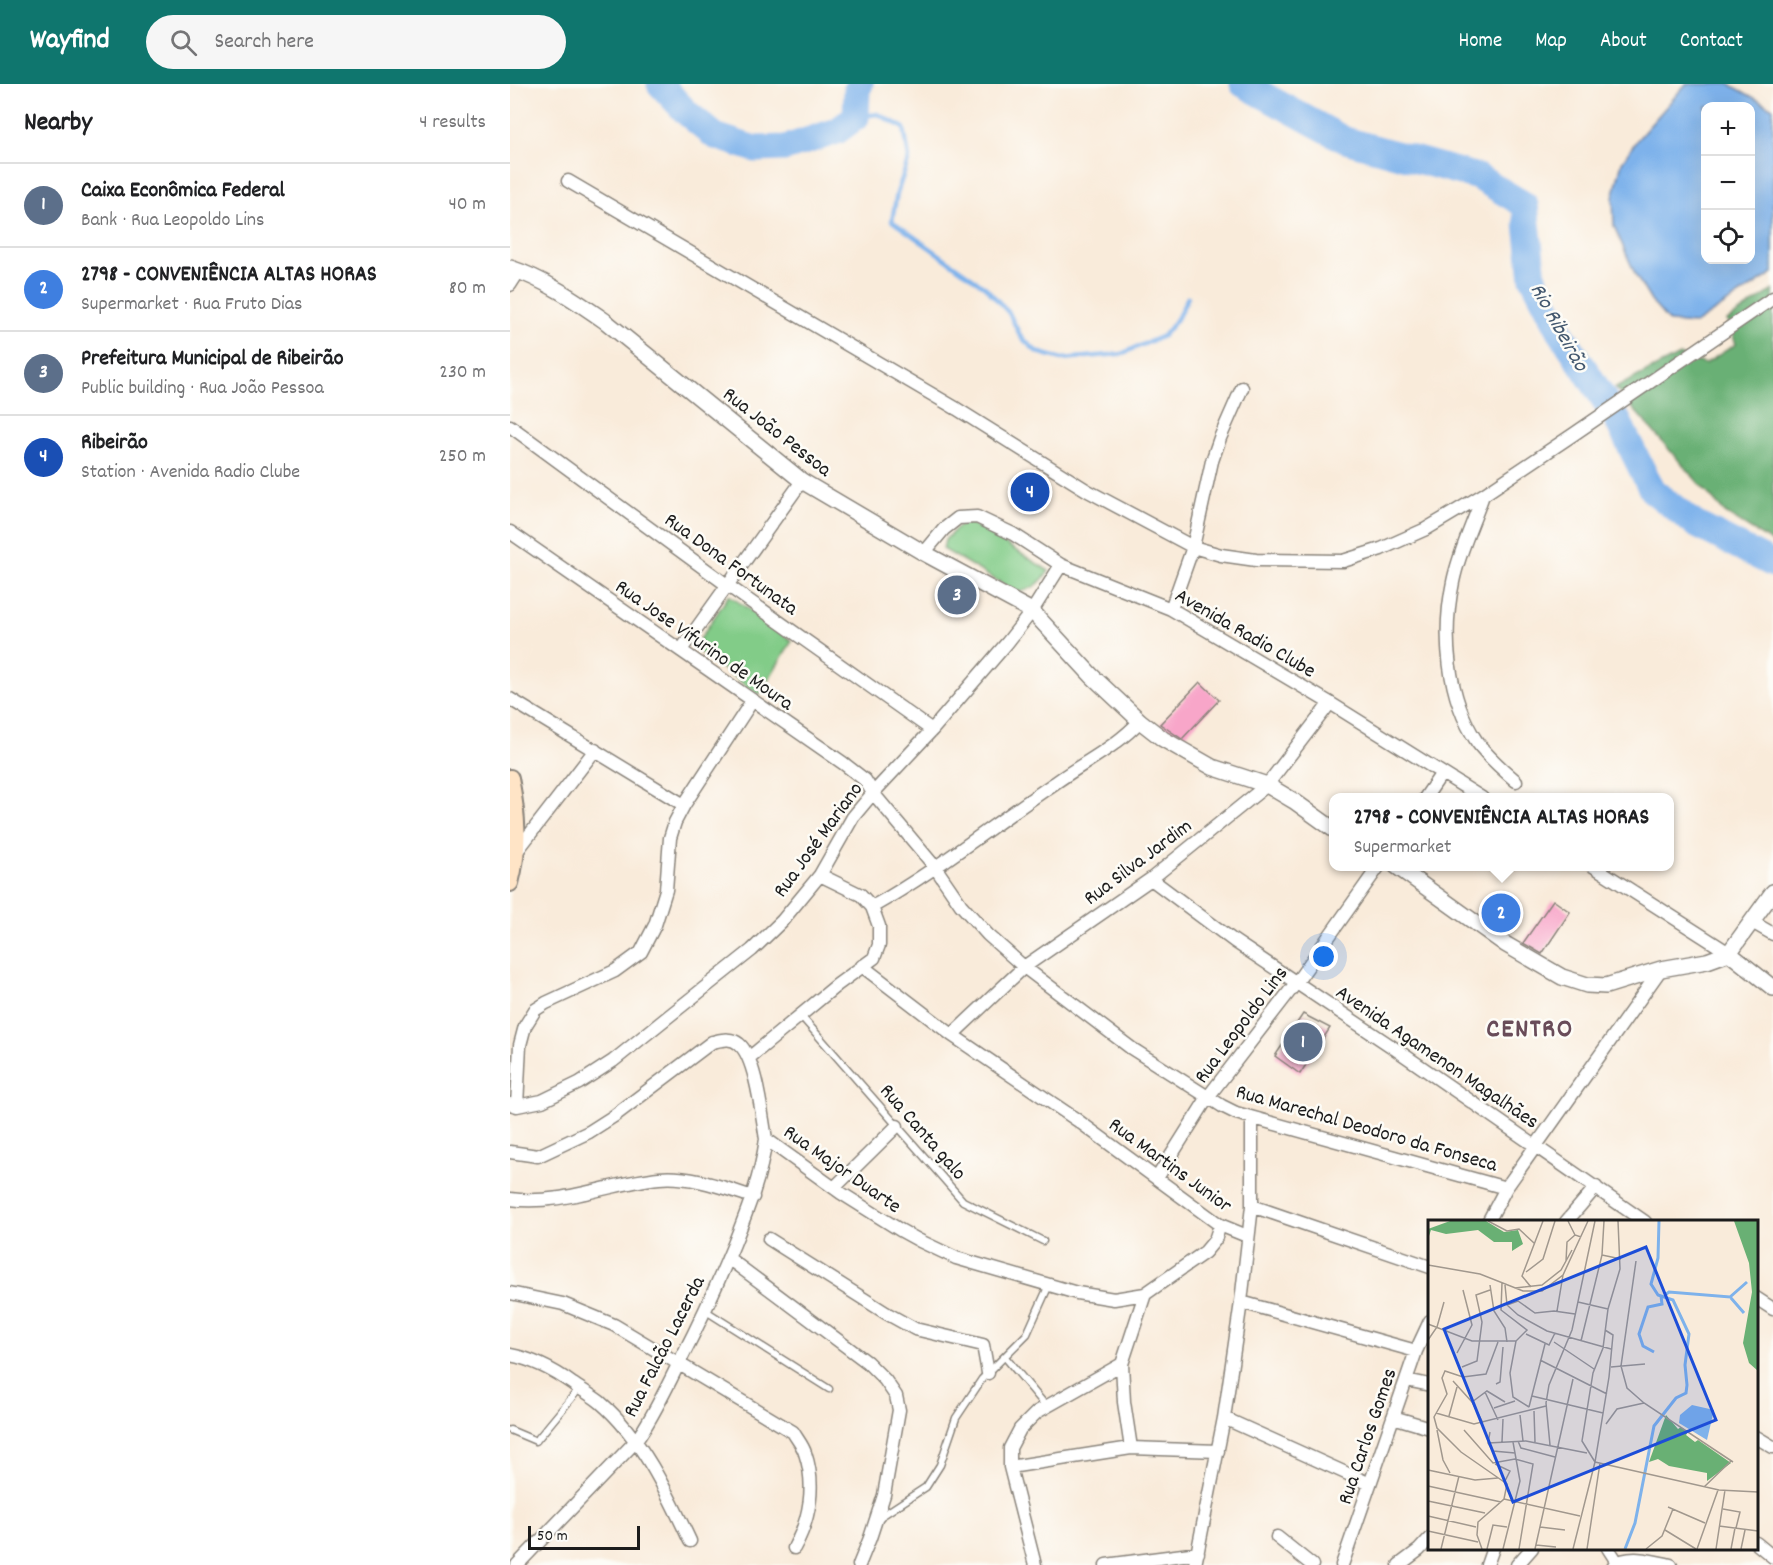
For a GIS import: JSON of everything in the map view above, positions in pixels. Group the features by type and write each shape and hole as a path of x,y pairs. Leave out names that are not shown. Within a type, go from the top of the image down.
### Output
{"main road":[{"path":"510,778 516,811 517,851 510,883"}],"street":[{"path":"568,181 957,410 1088,491 1193,547 1221,555 1256,560 1343,561 1381,549 1426,529 1483,495 1773,298"},
{"path":"510,285 515,269"},
{"name":"Rua João Pessoa","path":"515,269 579,302 605,321 802,482 924,553 1032,610 1092,676 1140,721 1184,753 1212,767 1267,785 1329,826"},
{"path":"1171,609 1193,547 1212,461 1242,388"},
{"name":"Rua Dona Fortunata","path":"510,426 727,585 932,730"},
{"path":"681,650 802,482"},
{"path":"1483,495 1463,548 1449,607 1452,680 1461,708 1478,743 1516,781"},
{"name":"Avenida Radio Clube","path":"924,553 944,529 958,518 977,517 1013,534 1061,565 1171,609 1330,703 1474,793"},
{"name":"Rua Jose Vifurino de Moura","path":"510,532 843,763 865,780 873,793"},
{"name":"Rua José Mariano","path":"514,1105 542,1101 567,1090 613,1061 752,950 782,921 820,875 853,817 1007,643 1061,565"},
{"path":"510,699 684,805"},
{"path":"514,1105 520,1045 525,1026 535,1011 546,1003 615,971 641,952 656,925 666,890 670,838 675,822 752,701"},
{"name":"Rua Silva Jardim","path":"952,1035 1024,966 1151,879 1267,785 1330,703"},
{"path":"872,908 935,867 1057,781 1120,741 1140,721"},
{"path":"517,851 595,750"},
{"path":"1428,793 1442,773"},
{"name":"Rua Marechal Deodoro da Fonseca","path":"873,793 935,867 961,905 988,935 1024,966 1131,1047 1222,1106 1252,1118 1506,1188"},
{"name":"Rua Leopoldo Lins","path":"1157,1178 1208,1097 1296,983 1376,871"},
{"path":"1402,871 1505,944 1562,977 1587,985 1606,986 1661,969 1707,961 1729,953 1773,892"},
{"path":"1599,871 1729,953 1773,988"},
{"path":"510,1152 538,1156 589,1132 614,1116 712,1042 733,1040 741,1045 750,1057 874,958 879,945 879,926 872,908 861,895 820,875"},
{"name":"Avenida Agamenon Magalhães","path":"1151,879 1234,941 1644,1220"},
{"path":"1752,922 1773,934"},
{"name":"Rua Martins Junior","path":"862,966 952,1035 1077,1120 1220,1224 1247,1236 1241,1302 1224,1418 1196,1559"},
{"path":"1489,1220 1506,1188 1661,969"},
{"name":"Rua Major Duarte","path":"750,1057 766,1139 834,1188 900,1230 956,1258 1077,1293 1114,1299 1145,1294 1205,1252 1215,1240 1220,1224"},
{"path":"1247,1236 1252,1206 1252,1118"},
{"path":"834,1188 897,1126"},
{"name":"Rua Falcão Lacerda","path":"517,1565 636,1441 652,1418 706,1311 753,1197 763,1164 766,1139"},
{"path":"510,1199 523,1201 565,1197 660,1178 686,1179 753,1197"},
{"path":"1567,1220 1596,1187"},
{"path":"1252,1206 1428,1266"},
{"path":"769,1239 915,1329 983,1345 988,1373"},
{"path":"728,1258 867,1362 885,1380 896,1396 899,1410 884,1495 859,1565"},
{"path":"510,1293 563,1304 614,1325 793,1432 805,1451 810,1479 810,1509 804,1531 794,1548"},
{"path":"1131,1448 1124,1402 1122,1364 1145,1294"},
{"path":"1758,1299 1773,1309"},
{"path":"1241,1302 1416,1351"},
{"name":"Rua Carlos Gomes","path":"1342,1565 1416,1351 1428,1325"},
{"path":"510,1355 560,1374 600,1402 636,1441 666,1491 690,1541"},
{"path":"1035,1565 1010,1467 1010,1448 1020,1429 1037,1412 1122,1364"},
{"path":"1406,1380 1428,1385"},
{"path":"1393,1417 1428,1427"},
{"path":"1224,1418 1370,1484"},
{"path":"1758,1438 1773,1447"},
{"path":"1010,1467 1131,1448 1218,1451"},
{"path":"1277,1537 1312,1565"},
{"path":"1399,1565 1428,1540"},
{"path":"1758,1545 1771,1558"},
{"path":"1487,1565 1492,1550"},
{"path":"1517,1565 1530,1550"},
{"path":"1609,1550 1616,1564 1628,1560 1647,1560 1671,1565"},
{"path":"1106,1565 1196,1559"}],"lane":[{"name":"Rua Canta galo","path":"801,1016 963,1201 1043,1241"},
{"path":"876,1520 926,1487 940,1465 956,1418 982,1379 1027,1334 1049,1284"},
{"path":"706,1311 829,1389"},
{"path":"1005,1357 1046,1406"},
{"path":"510,1430 536,1441 580,1388"}],"green space":[{"path":"1773,290 1773,543 1725,513 1615,388 1679,355 1705,364 1736,344 1727,321"},
{"path":"970,523 1049,571 1035,586 1016,592 943,549 945,540 960,525"},
{"path":"729,595 792,641 759,695 694,648"}],"water":[{"path":"1686,84 1729,84 1773,108 1773,273 1695,324 1669,322 1651,301 1636,276 1614,226 1613,198 1622,162 1637,140"}],"building":[{"path":"1200,682 1219,700 1182,739 1160,724"},
{"path":"1553,900 1570,912 1542,954 1523,943"},
{"path":"1303,1014 1330,1028 1300,1074 1275,1056"}],"waterway":[{"name":"Rio Ribeirão","path":"660,84 687,113 715,136 755,149 785,148 837,131 856,117 857,89 860,84"},
{"name":"Rio Ribeirão","path":"856,84 857,89"},
{"name":"Rio Ribeirão","path":"1243,84 1345,140 1478,177 1525,205 1533,278 1563,336 1617,419 1652,490 1695,524 1773,564"},
{"path":"856,117 878,114 904,128 909,158 897,193 892,221 985,287 1009,313 1021,337 1037,352 1062,359 1121,354 1163,336 1177,319 1188,297"}],"place":[{"name":"Ribeirão","path":"1030,492"},
{"name":"Prefeitura Municipal de Ribeirão","path":"957,595"},
{"name":"2798 - CONVENIÊNCIA ALTAS HORAS","path":"1501,913"},
{"name":"Caixa Econômica Federal","path":"1303,1042"}],"district":[{"name":"CENTRO","path":"1530,1027"}]}
